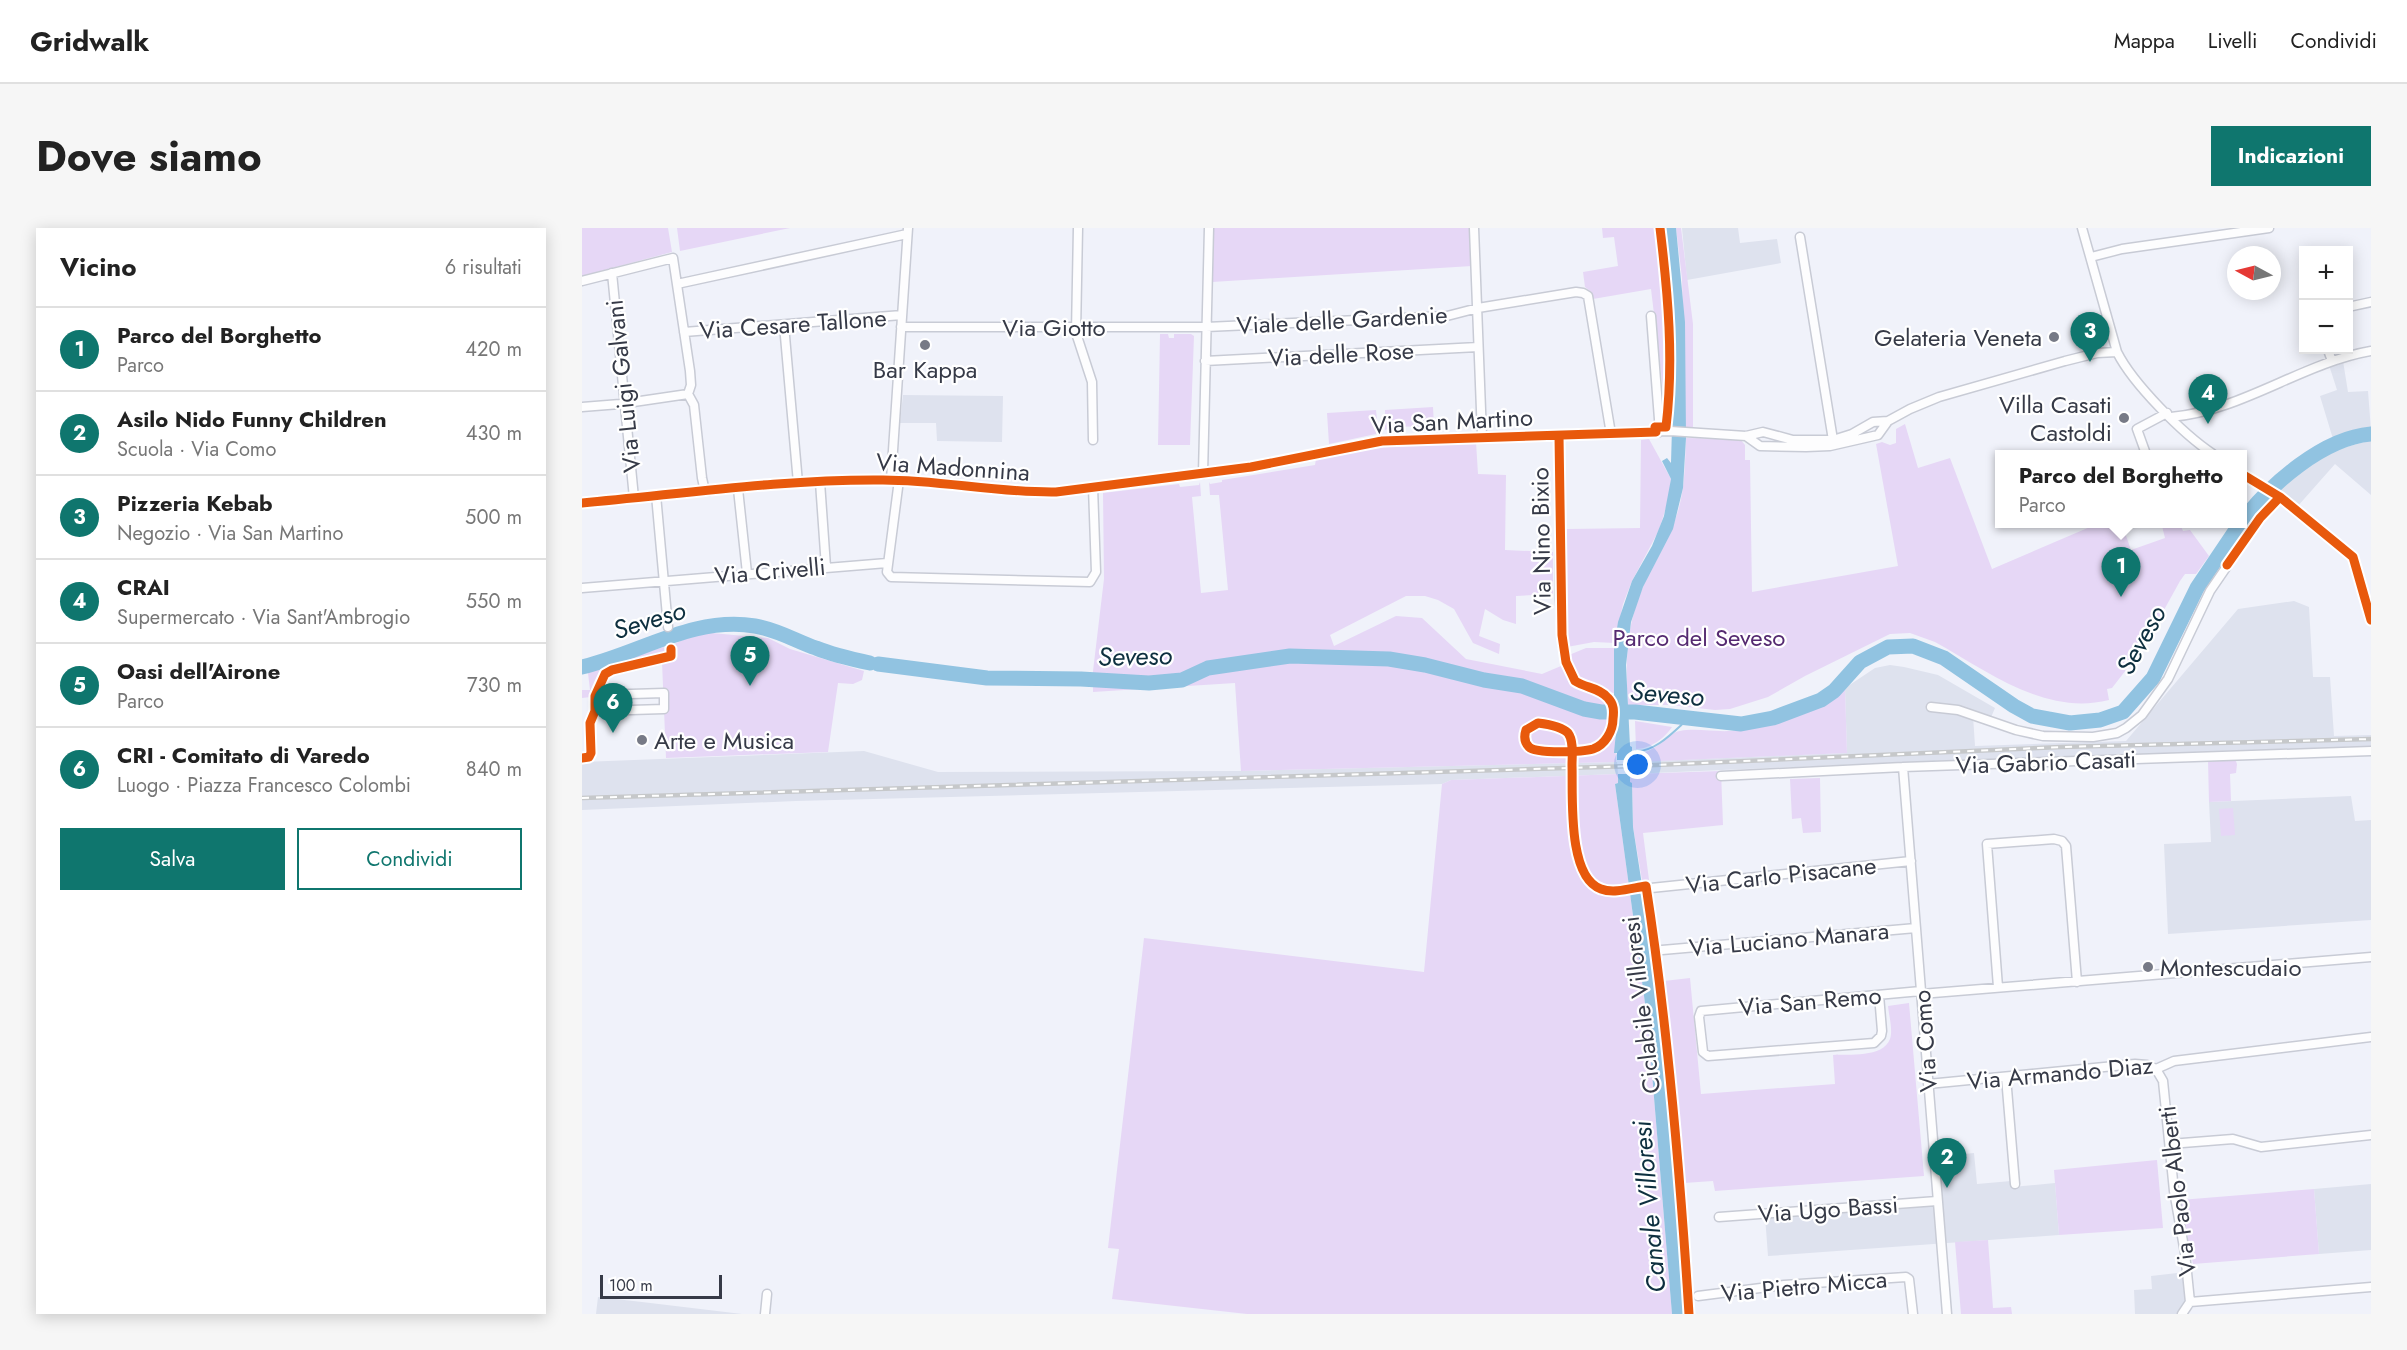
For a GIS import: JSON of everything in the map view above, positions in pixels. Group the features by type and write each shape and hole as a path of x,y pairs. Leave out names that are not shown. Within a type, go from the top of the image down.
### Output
{"street":[{"path":"1078,228 1076,327 1077,338 1092,382 1092,440"},
{"path":"1203,474 1209,228"},
{"path":"1474,228 1482,436"},
{"path":"2082,228 2117,352 2124,365 2169,415 2208,450"},
{"path":"2091,257 2122,249 2242,230 2269,228"},
{"path":"677,284 908,231 901,327 895,480 887,563 888,575 891,577 1086,584 1093,579 1096,572 1093,487"},
{"path":"1800,237 1833,440"},
{"path":"582,281 673,258 690,378 688,394 694,405 704,490"},
{"name":"Via Luigi Galvani","path":"612,273 634,498"},
{"name":"Viale delle Gardenie","path":"1206,327 1447,316 1478,308 1576,292 1583,293 1588,296 1611,434"},
{"path":"2353,306 2371,302"},
{"name":"Via Cesare Tallone","path":"684,332 902,315"},
{"path":"1651,316 1665,431"},
{"path":"784,325 798,483"},
{"name":"Via Giotto","path":"901,327 1206,327"},
{"name":"Via delle Rose","path":"1204,361 1478,347"},
{"path":"2145,450 2138,427 2169,415 2203,412 2332,361 2371,351"},
{"name":"Via San Martino","path":"1203,474 1291,460 1366,443 1482,436 1559,436 1665,431 1746,436 1763,432 1780,439 1833,440 1852,434 1873,422 1888,420 1939,397 2065,361 2097,353 2117,352"},
{"path":"2329,354 2332,361"},
{"path":"582,407 688,394"},
{"name":"Via San Martino","path":"1746,436 1760,446 1830,446 1878,435 1888,420"},
{"name":"Via Nino Bixio","path":"1559,436 1560,599 1563,646"},
{"name":"Via Madonnina","path":"582,503 798,483 895,480 1030,493 1203,474"},
{"path":"2247,477 2278,495 2353,557 2371,620"},
{"path":"820,482 826,567"},
{"path":"738,489 747,573"},
{"path":"656,495 668,627"},
{"path":"1931,707 1958,710 2016,730 2043,736 2092,737 2117,733 2126,728 2142,715 2168,679 2210,591 2278,495"},
{"name":"Via Crivelli","path":"582,588 887,563"},
{"path":"663,693 664,709 598,711 598,695 663,693"},
{"name":"Via Gabrio Casati","path":"1721,776 1903,767 2371,751"},
{"name":"Via Como","path":"1903,767 1947,1314"},
{"path":"1998,987 1987,844 2054,839 2063,842 2066,846 2077,982"},
{"name":"Via Carlo Pisacane","path":"1651,888 1911,861"},
{"name":"Via Luciano Manara","path":"1662,950 1916,928"},
{"name":"Via San Remo","path":"1879,995 1881,1036 1878,1041 1867,1044 1708,1056 1702,1052 1700,1013 1879,995 2077,982 2371,957"},
{"name":"Via Armando Diaz","path":"1928,1084 2135,1064 2147,1065 2156,1069 2174,1061 2371,1037"},
{"name":"Via Paolo Alberti","path":"2156,1069 2163,1081 2174,1191 2185,1253 2190,1302 2182,1314"},
{"path":"2006,1077 2015,1184"},
{"path":"2170,1144 2233,1139 2261,1147 2371,1135"},
{"name":"Via Ugo Bassi","path":"1719,1217 1937,1201"},
{"name":"Via Pietro Micca","path":"1698,1296 1784,1285 1906,1277 1909,1280 1913,1314"},
{"path":"2190,1302 2371,1287"},
{"path":"765,1314 767,1294"}],"shaded area":[{"path":"1682,228 1738,228 1740,243 1777,239 1781,263 1687,280"},
{"path":"2343,361 2348,392 2368,391 2371,430 2333,439 2320,396 2337,390 2329,365"},
{"path":"903,395 1003,396 1002,442 937,441 936,423 900,423"},
{"path":"2371,440 2371,495 2335,464 2297,507 2277,491 2333,451"},
{"path":"2294,601 2309,607 2313,677 2330,677 2334,736 2371,735 2371,748 1958,760 1630,774 1629,762 1847,753 1845,688 1875,668 1890,665 1938,675 1995,708 1989,722 1973,716 1975,746 2126,741 2238,609"},
{"path":"864,751 938,772 1241,771 1617,762 1618,774 1451,780 1442,784 796,801 582,810 582,762"},
{"path":"2351,796 2355,821 2371,820 2371,920 2168,934 2164,844 2211,842 2209,802"},
{"path":"1974,1153 1977,1184 2011,1181 2012,1187 2055,1183 2059,1235 1768,1256 1765,1216 1939,1203 1936,1157"},
{"path":"2371,1184 2371,1250 2319,1254 2314,1189"},
{"path":"2186,1272 2189,1304 2184,1314 2135,1314 2134,1290 2152,1289 2151,1276"},
{"path":"598,1297 642,1302 742,1314 596,1314"}],"green space":[{"path":"582,228 668,228 672,252 582,276"},
{"path":"677,228 790,228 680,251"},
{"path":"1213,228 1471,228 1472,266 1212,282"},
{"path":"1602,228 1658,228 1667,331 1665,406 1651,289 1593,299 1590,291 1585,287 1583,272 1618,266 1614,237 1603,238"},
{"path":"1676,228 1681,228 1693,324 1693,429 1685,429 1682,278"},
{"path":"1160,334 1168,334 1169,338 1174,338 1174,334 1194,336 1190,445 1158,445"},
{"path":"1433,407 1434,426 1392,427 1385,430 1385,410"},
{"path":"1376,410 1378,429 1376,434 1329,444 1327,413"},
{"name":"Parco del Seveso","path":"1905,424 1918,468 1950,458 1992,569 2088,528 2123,528 2131,550 2165,538 2162,528 2190,530 2209,556 2196,574 2185,574 2180,581 2143,648 2112,688 2107,689 2109,700 2085,703 2062,702 2040,697 1997,678 1935,642 1910,633 1890,634 1768,697 1730,709 1628,705 1627,660 1633,616 1643,587 1667,540 1678,511 1685,466 1686,438 1740,439 1745,445 1745,460 1750,460 1752,592 1898,566 1876,444 1896,443 1896,429"},
{"path":"1649,439 1671,479 1669,498 1659,530 1632,581 1623,604 1615,643 1594,642 1567,647 1567,529 1640,528 1641,440"},
{"path":"1476,442 1478,474 1506,475 1505,550 1553,552 1553,594 1516,596 1516,624 1503,620 1485,609 1479,636 1500,644 1499,654 1473,643 1454,609 1425,596 1406,596 1330,635 1334,646 1396,616 1422,618 1466,659 1542,674 1561,666 1571,684 1607,700 1610,705 1609,727 1615,728 1616,762 1241,771 1235,683 1093,692 1093,671 1104,579 1103,493 1179,484 1180,487 1199,485 1200,482 1201,496 1192,497 1201,593 1228,590 1219,495 1210,495 1209,482 1210,484 1315,465 1316,459 1373,448"},
{"path":"701,632 768,638 790,649 864,671 862,680 853,684 838,683 828,752 666,758 662,662 675,659 674,644"},
{"path":"664,647 665,652 604,670 591,697 582,698 582,690 590,690 588,673 591,669"},
{"path":"1586,648 1614,648 1614,693 1590,686 1572,671 1569,655"},
{"path":"1845,688 1847,753 1637,762 1636,753 1650,750 1670,735 1680,731 1730,731 1761,726 1790,717 1819,704"},
{"path":"1635,721 1672,727 1657,742 1636,749"},
{"path":"2235,759 2236,773 2230,774 2231,801 2209,802 2208,760"},
{"path":"1721,771 1723,825 1643,833 1649,880 1642,880 1633,827 1630,774"},
{"path":"1618,774 1618,783 1615,784 1648,1025 1672,1314 1247,1314 1112,1299 1119,1249 1108,1248 1144,938 1424,972 1442,784 1451,780"},
{"path":"1820,778 1821,832 1803,833 1801,818 1792,819 1790,779"},
{"path":"2233,808 2235,835 2221,836 2219,809"},
{"path":"1690,978 1701,1094 1835,1084 1833,1055 1864,1054 1886,1045 1891,1035 1888,1006 1909,1003 1924,1176 1715,1191 1713,1181 1684,1183 1664,981"},
{"path":"2157,1160 2163,1228 2059,1235 2054,1170"},
{"path":"2314,1189 2319,1254 2193,1264 2180,1200"},
{"path":"1988,1240 1993,1308 2011,1307 2012,1314 1961,1314 1955,1242"}],"water":[{"path":"1664,228 1676,228 1685,322 1686,438 1683,488 1673,529 1643,587 1631,622 1626,665 1632,753 1629,753 1629,760 1617,760 1617,753 1614,753 1617,721 1614,701 1614,648 1618,622 1632,581 1652,546 1664,516 1671,479 1662,461 1667,458 1671,463 1672,404 1671,316"},
{"name":"Canale Villoresi","path":"1618,774 1630,774 1632,783 1633,827 1665,1045 1687,1314 1672,1314 1648,1025 1615,784 1618,783"}],"waterway":[{"name":"Seveso","path":"2247,515 2268,492 2299,465 2335,444 2353,437 2371,434"},
{"name":"Seveso","path":"878,664 987,678 1081,679 1149,683 1182,680 1208,668 1290,656 1389,659 1522,686 1584,709 1601,712 1635,712 1741,724 1773,718 1821,700 1834,691 1860,662 1888,647 1913,646 1944,658 2032,716 2070,723 2100,720 2123,712 2153,678 2197,588 2237,528"},
{"name":"Seveso","path":"582,667 689,631 732,624 755,626 778,632 829,653 870,663"},
{"path":"1636,751 1658,744 1689,718"}],"railway":[{"path":"582,798 1633,766 2061,747 2371,739"}],"cycle path":[{"path":"582,503 770,484 845,480 926,482 1013,491 1056,492 1251,467 1382,441 1656,432 1655,427 1666,427 1670,377 1668,302 1660,228"},
{"name":"Ciclabile Villoresi","path":"1559,436 1562,635 1566,662 1575,681 1601,692 1610,700 1613,724 1605,741 1588,750 1580,751 1570,752 1541,751 1529,747 1525,739 1526,730 1538,723 1562,729 1570,736 1572,749 1572,753 1572,795 1574,834 1582,869 1590,881 1601,889 1612,891 1646,886 1661,992 1672,1099 1689,1314"},
{"path":"2247,477 2280,497 2353,557 2371,620"},
{"path":"2227,565 2260,518 2280,497"},
{"path":"582,758 589,757 591,753 590,723 595,711 595,696 605,674 612,670 671,656 671,649"}],"place":[{"name":"Gelateria Veneta","path":"2054,337"},
{"name":"Bar Kappa","path":"925,345"},
{"name":"Pizzeria Kebab","path":"2090,362"},
{"name":"Villa Casati Castoldi","path":"2124,418"},
{"name":"CRAI","path":"2208,424"},
{"name":"Parco del Borghetto","path":"2121,597"},
{"name":"Oasi dell'Airone","path":"750,686"},
{"name":"CRI - Comitato di Varedo","path":"613,733"},
{"name":"Arte e Musica","path":"642,740"},
{"name":"Montescudaio","path":"2148,967"},
{"name":"Asilo Nido Funny Children","path":"1947,1188"}]}
